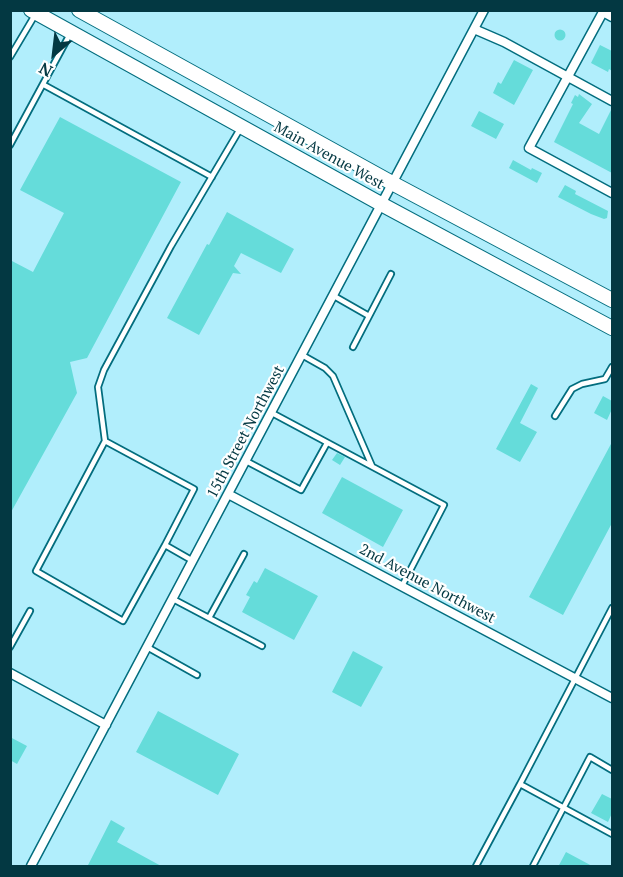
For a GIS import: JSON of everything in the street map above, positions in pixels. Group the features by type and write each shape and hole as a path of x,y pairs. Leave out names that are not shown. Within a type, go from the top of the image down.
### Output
{"main road":[{"name":"Main Avenue West","path":"79,10 392,183 612,300"},
{"name":"Main Avenue West","path":"34,12 381,204 612,328"}],"street":[{"name":"15th Street Northwest","path":"31,867 484,10"},
{"path":"612,17 603,12 529,148 612,193"},
{"path":"474,29 504,42 612,101"},
{"name":"2nd Avenue Northwest","path":"228,494 612,698"},
{"path":"10,673 106,725"}],"lane":[{"path":"10,57 34,12"},
{"path":"10,145 71,33"},
{"path":"44,85 212,177"},
{"path":"105,441 195,489 123,621 36,571 105,441 98,387 104,370 171,246 241,127"},
{"path":"353,347 391,274"},
{"path":"334,296 369,316"},
{"path":"302,355 325,368 333,376 372,467"},
{"path":"555,416 572,389 582,384 605,379 612,367"},
{"path":"272,413 444,506 402,586"},
{"path":"246,461 301,489 327,443"},
{"path":"165,545 193,561"},
{"path":"208,618 244,554"},
{"path":"173,599 261,646"},
{"path":"476,867 612,608"},
{"path":"10,647 30,611"},
{"path":"147,646 197,675"},
{"path":"533,867 590,758 612,770"},
{"path":"520,784 612,834"}],"building":[{"path":"560,30 564,31 564,39 560,40 556,39 555,35 556,31"},
{"path":"600,45 612,51 612,71 609,69 608,72 591,63"},
{"path":"514,60 533,70 514,105 493,93 498,82 501,84"},
{"path":"579,94 592,104 579,123 599,134 612,108 612,173 554,142 573,104 571,103 575,95 578,97"},
{"path":"479,111 504,124 496,139 471,126"},
{"path":"60,117 181,182 87,358 70,362 77,393 10,514 10,260 33,272 64,213 20,190"},
{"path":"513,160 542,173 537,183 509,168"},
{"path":"565,185 576,191 575,194 608,211 607,218 591,214 558,197"},
{"path":"227,212 294,249 281,273 241,253 234,266 241,274 233,273 199,335 167,318"},
{"path":"531,384 538,388 520,423 537,432 520,462 496,449"},
{"path":"603,396 612,401 612,409 607,420 594,413"},
{"path":"612,442 612,523 563,615 529,597"},
{"path":"337,453 345,457 340,465 332,460"},
{"path":"342,477 403,510 383,547 322,513"},
{"path":"265,568 318,596 294,640 242,612 250,597 246,595 254,581 257,583"},
{"path":"353,651 383,667 361,707 332,692"},
{"path":"158,711 239,754 218,795 136,752"},
{"path":"10,737 27,746 17,764 10,760"},
{"path":"602,794 612,799 612,813 608,822 591,813"},
{"path":"111,820 125,828 117,842 163,867 87,867"},
{"path":"566,852 594,867 558,867"}]}
